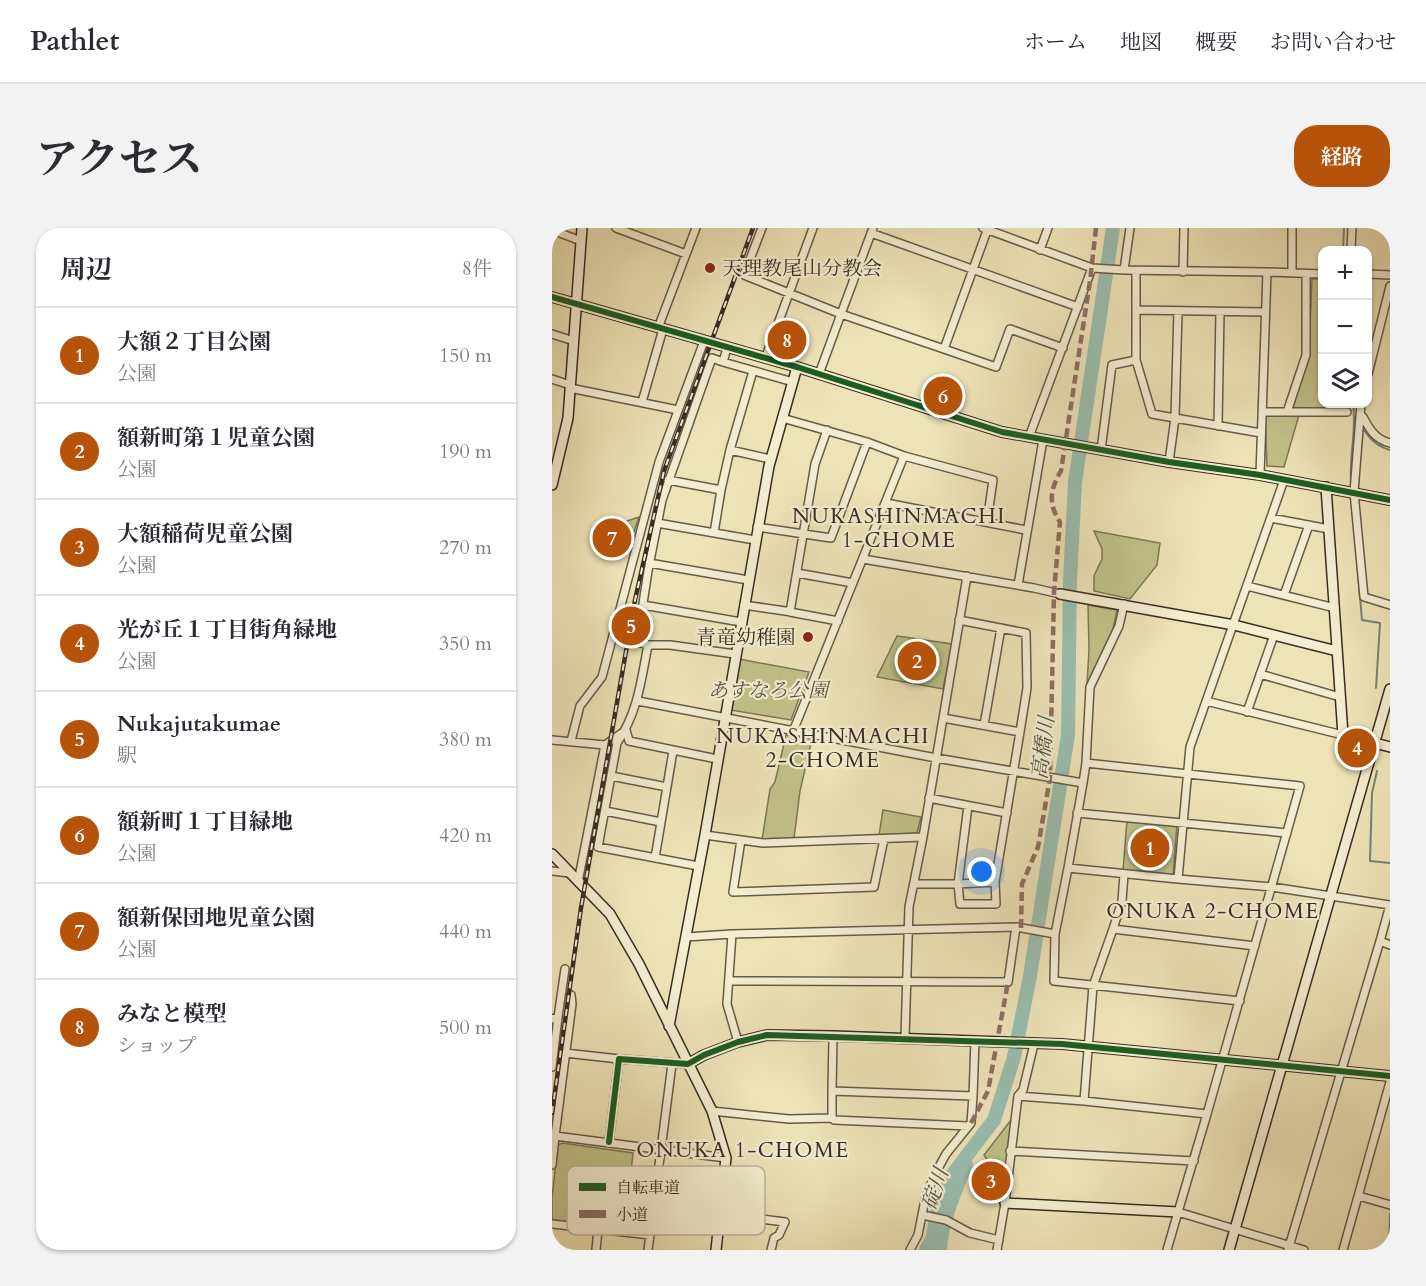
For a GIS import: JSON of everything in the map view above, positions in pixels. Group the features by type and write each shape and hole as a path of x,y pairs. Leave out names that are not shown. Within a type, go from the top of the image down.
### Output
{"street":[{"path":"552,485 554,468 568,418 582,228"},
{"path":"616,228 686,254"},
{"path":"642,402 661,328 696,228"},
{"path":"762,228 744,276 841,314 996,367 1010,329 1063,348"},
{"path":"765,358 813,228"},
{"path":"1040,250 1048,228"},
{"path":"1124,270 1130,228"},
{"path":"1183,272 1184,228"},
{"path":"1292,228 1292,273"},
{"path":"1352,228 1352,246"},
{"path":"944,349 974,269 986,229 1092,268 1136,271 1318,274"},
{"path":"552,230 581,241"},
{"path":"819,374 872,230 1078,307"},
{"path":"1029,437 1092,268"},
{"path":"1136,271 1136,360 1152,414 1261,433"},
{"path":"1260,476 1267,273"},
{"path":"1287,411 1306,355 1306,274"},
{"path":"1372,274 1390,275"},
{"path":"1372,358 1390,286"},
{"path":"552,297 819,374 1002,432 1338,489 1390,500"},
{"path":"1136,310 1264,312"},
{"path":"1170,462 1175,418 1178,311"},
{"path":"1218,426 1220,312"},
{"path":"1381,322 1390,325"},
{"path":"552,334 574,341"},
{"path":"571,741 580,706 602,677 659,462 704,341"},
{"path":"723,362 727,348"},
{"path":"735,654 637,642 657,523 669,480 712,358 793,382"},
{"path":"1099,449 1112,365 1136,360"},
{"path":"669,1026 770,459 797,368"},
{"path":"714,533 730,450 753,371"},
{"path":"552,379 570,386 678,410"},
{"path":"1361,408 1352,492 1364,597 1390,605"},
{"path":"1262,412 1347,412"},
{"path":"1362,416 1379,440 1390,443"},
{"path":"782,418 867,442 904,456 993,480 987,522"},
{"path":"792,612 790,612 815,464 827,430"},
{"path":"1018,585 1043,440"},
{"path":"757,527 831,538 867,442"},
{"path":"730,450 770,459"},
{"path":"794,729 904,456"},
{"path":"669,480 721,490"},
{"path":"1178,879 1190,747 1284,480"},
{"path":"1326,487 1343,735"},
{"path":"886,503 1026,530"},
{"path":"1271,518 1329,529"},
{"path":"657,523 755,540"},
{"path":"1284,595 1309,525"},
{"path":"862,559 1234,625 1337,651"},
{"path":"649,563 748,580"},
{"path":"797,573 853,583"},
{"path":"905,1038 907,929 967,576"},
{"path":"1247,586 1335,608"},
{"path":"744,604 838,621"},
{"path":"1124,604 1119,626 1090,687 1086,763 1068,868 1053,934 1054,981 1240,1000"},
{"path":"643,605 741,622"},
{"path":"959,620 1026,633 1027,688 995,882 996,904 960,904 958,884 968,806"},
{"path":"984,726 1001,628"},
{"path":"1247,712 1274,635"},
{"path":"648,645 638,701 626,730 617,743 598,847 698,866"},
{"path":"1260,674 1340,697"},
{"path":"1229,1250 1374,742 1386,714 1390,688"},
{"path":"638,701 794,729 936,758 1081,783"},
{"path":"1206,701 1390,747"},
{"path":"943,718 1020,732"},
{"path":"552,740 605,745 626,730"},
{"path":"626,730 629,741 717,759"},
{"path":"578,882 605,745"},
{"path":"655,858 674,751"},
{"path":"1086,763 1300,786 1224,1059 1167,1250"},
{"path":"611,777 667,787"},
{"path":"929,798 1007,813"},
{"path":"605,811 661,822"},
{"path":"1077,813 1287,833"},
{"path":"705,834 764,843 923,837"},
{"path":"741,840 733,892 874,887 884,839"},
{"path":"552,854 610,914 639,964 712,1111 726,1158 725,1166"},
{"path":"1068,868 1272,887 1390,905 1289,1248"},
{"path":"552,871 570,873"},
{"path":"1084,1101 1093,986 1122,901 1124,874"},
{"path":"914,884 995,882"},
{"path":"686,937 1018,927 1053,934"},
{"path":"729,981 1008,982 1018,927"},
{"path":"1113,929 1256,946"},
{"path":"732,934 727,1004 738,1042"},
{"path":"1380,941 1390,945"},
{"path":"552,1067 555,1018 565,969"},
{"path":"552,1165 572,1004 571,995"},
{"path":"565,1053 688,1064 738,1042 767,1035 905,1038 1089,1047 1390,1076"},
{"path":"832,1118 833,1036"},
{"path":"910,1250 918,1235 925,1200 934,1176 946,1154 971,1123 975,1041"},
{"path":"997,1250 1018,1096 1023,1090 1033,1044"},
{"path":"609,1142 619,1059"},
{"path":"659,1166 672,1064"},
{"path":"1343,1250 1390,1082"},
{"path":"832,1091 973,1096"},
{"path":"1018,1096 1207,1114"},
{"path":"712,1111 789,1119 832,1118 834,1120 968,1126"},
{"path":"554,1136 726,1158"},
{"path":"1010,1151 1194,1161"},
{"path":"1359,1196 1390,1205"},
{"path":"1005,1203 1178,1212 1289,1248 1304,1250"},
{"path":"927,1216 946,1220 970,1233 999,1240"},
{"path":"765,1220 785,1222 779,1235 774,1238 771,1250"},
{"path":"552,1224 567,1226"},
{"path":"596,1250 598,1235"},
{"path":"648,1250 650,1235"},
{"path":"716,1250 718,1235"}],"green space":[{"path":"1312,279 1318,279 1318,408 1345,409 1293,408 1309,354"},
{"path":"1265,414 1299,415 1284,467 1267,466"},
{"path":"639,517 627,552 592,544 594,532"},
{"path":"1094,531 1160,543 1157,565 1130,599 1094,591 1094,576 1102,559 1102,549"},
{"path":"1088,605 1117,610 1113,629 1087,685 1089,649"},
{"path":"897,636 952,644 943,689 877,677"},
{"name":"あすなろ公園","path":"739,659 809,672 791,720 730,710"},
{"path":"786,735 812,739 800,791 794,838 762,840 770,789 775,782"},
{"path":"883,810 921,817 917,833 879,835"},
{"path":"1127,820 1177,824 1173,876 1123,871"},
{"path":"1011,1120 1003,1201 981,1199 983,1177 989,1163 984,1155"},
{"path":"562,1143 633,1153 632,1166 567,1166 567,1222 552,1220 552,1197 558,1145"}],"waterway":[{"name":"高橋川","path":"926,1250 933,1237 937,1207 952,1175 994,1120 1014,1057 1030,976 1068,735 1070,580 1075,482 1113,228"},
{"path":"1343,246 1344,228"},
{"path":"1351,482 1353,408"},
{"path":"1361,426 1373,441 1390,450"},
{"path":"1352,503 1362,620 1380,623 1376,688"},
{"path":"1377,771 1372,793 1370,861 1390,863"},
{"name":"碇川","path":"940,1250 946,1217 966,1164"},
{"path":"1389,1250 1390,1214"}],"railway":[{"path":"552,1113 581,908 635,600 664,471 753,228"}],"marked path":[{"path":"1021,928 1022,884 1038,847 1050,778 1054,592 1060,522 1052,503 1052,496 1061,471 1096,228"},
{"path":"971,1123 988,1091 1008,982"}],"cycle path":[{"path":"552,297 797,367 1002,432 1169,462 1260,475 1390,500"},
{"path":"609,1142 619,1059 688,1064 738,1042 767,1035 1062,1044 1390,1076"}],"place":[{"name":"天理教尾山分教会","path":"710,268"},
{"name":"みなと模型","path":"787,340"},
{"name":"額新町１丁目緑地","path":"943,396"},
{"name":"額新保団地児童公園","path":"612,538"},
{"name":"Nukajutakumae","path":"631,626"},
{"name":"青竜幼稚園","path":"808,637"},
{"name":"額新町第１児童公園","path":"917,661"},
{"name":"光が丘１丁目街角緑地","path":"1357,748"},
{"name":"大額２丁目公園","path":"1150,848"},
{"name":"大額稲荷児童公園","path":"991,1181"}],"district":[{"name":"NUKASHINMACHI 1-CHOME","path":"899,528"},
{"name":"NUKASHINMACHI 2-CHOME","path":"823,748"},
{"name":"ONUKA 2-CHOME","path":"1213,911"},
{"name":"ONUKA 1-CHOME","path":"743,1150"}]}
